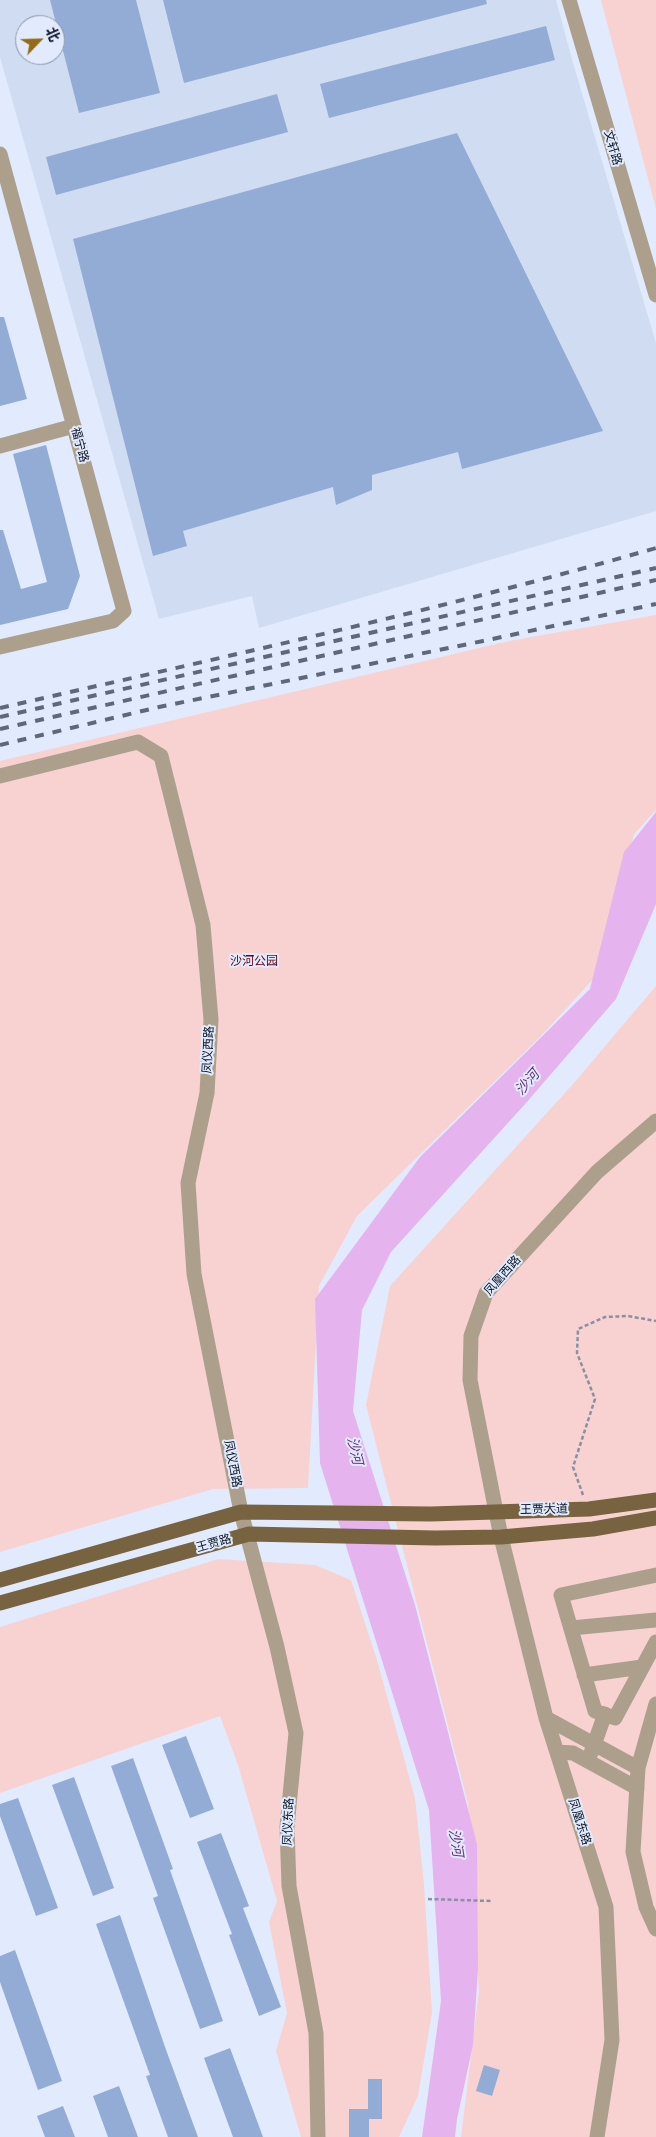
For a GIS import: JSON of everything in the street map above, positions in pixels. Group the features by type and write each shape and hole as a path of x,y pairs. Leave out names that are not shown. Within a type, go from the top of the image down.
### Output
{"main road":[{"name":"王贾大道","path":"431,1514 589,1509 656,1500"},
{"name":"王贾路","path":"0,1580 241,1512 318,1511 431,1514"},
{"name":"王贾大道","path":"435,1538 501,1537 593,1529 656,1518"},
{"name":"王贾路","path":"0,1604 249,1534 435,1538"}],"street":[{"name":"文轩路","path":"569,0 656,295"},
{"name":"福宁路","path":"0,154 124,611 114,621 0,647"},
{"path":"0,446 74,426"},
{"name":"凤仪西路","path":"0,776 138,742 161,756 203,925 211,1020 207,1094 188,1183 193,1265 241,1512"},
{"name":"凤凰西路","path":"497,1512 470,1380 471,1336 486,1293 597,1172 656,1121"},
{"name":"凤仪东路","path":"241,1512 249,1534 296,1733 287,1826 289,1886 316,2033 318,2137"},
{"name":"凤凰东路","path":"497,1512 501,1537 546,1718 606,1908 612,2040 597,2137"},
{"path":"656,1575 561,1595 595,1711 615,1718 656,1642"},
{"path":"571,1628 656,1620"},
{"path":"584,1674 642,1667"},
{"path":"656,1704 638,1768 633,1852 646,1907 656,1929"},
{"path":"588,1762 604,1714"},
{"path":"546,1718 638,1768"},
{"path":"557,1752 573,1753 637,1788"}],"path":[{"path":"589,1509 573,1467 595,1399 577,1353 578,1329 605,1317 628,1316 656,1321"},
{"path":"428,1899 491,1901"}],"shaded area":[{"path":"0,0 556,0 656,343 656,511 259,628 252,596 159,619 0,57"}],"green space":[{"path":"601,0 656,0 656,209"},
{"name":"沙河公园","path":"656,615 656,810 634,834 597,975 541,1036 357,1216 319,1286 308,1488 213,1489 0,1552 0,761 509,641"},
{"path":"656,986 656,2137 461,2137 479,1991 468,1804 366,1405 390,1286 573,1084"},
{"path":"218,1559 315,1565 351,1580 377,1660 415,1798 424,1884 432,2013 418,2096 399,2137 301,2137 276,2051 287,2013 269,1922 277,1901 238,1765 220,1716 0,1793 0,1627"}],"water":[{"name":"沙河","path":"656,812 656,904 616,999 526,1103 391,1252 362,1310 353,1411 415,1605 477,1844 478,1969 473,2045 455,2137 422,2137 441,2001 429,1810 320,1463 315,1299 420,1157 590,989 624,852"}],"building":[{"path":"50,0 136,0 160,93 79,113 65,58 65,15 54,15"},
{"path":"163,0 486,0 487,4 184,83"},
{"path":"546,26 555,60 329,118 320,84"},
{"path":"277,94 288,132 56,195 46,157"},
{"path":"457,133 603,431 462,469 458,452 372,475 372,490 336,505 333,487 183,531 187,546 153,556 73,239"},
{"path":"0,317 4,317 27,399 0,406"},
{"path":"46,445 80,576 68,609 0,625 0,530 3,530 21,589 47,582 13,454"},
{"path":"186,1736 214,1809 190,1818 162,1745"},
{"path":"133,1758 173,1869 170,1870 223,2021 200,2029 153,1898 158,1896 111,1766"},
{"path":"74,1777 114,1888 93,1896 52,1785"},
{"path":"18,1798 58,1908 36,1916 0,1816 0,1804"},
{"path":"221,1833 249,1906 243,1908 281,2007 259,2016 229,1935 232,1934 197,1842"},
{"path":"120,1915 198,2137 168,2137 146,2076 150,2075 96,1924"},
{"path":"15,1950 62,2081 38,2090 0,1982 0,1956"},
{"path":"230,2048 263,2137 233,2137 204,2058"},
{"path":"484,2065 500,2070 492,2096 476,2091"},
{"path":"368,2079 382,2079 382,2119 369,2119 369,2137 349,2137 349,2109 368,2109"},
{"path":"119,2086 138,2137 108,2137 93,2096"},
{"path":"63,2106 75,2137 45,2137 37,2116"}],"railway":[{"path":"0,708 411,613 656,548"},
{"path":"0,717 656,568"},
{"path":"0,729 656,580"},
{"path":"0,745 159,707 656,604"}]}
